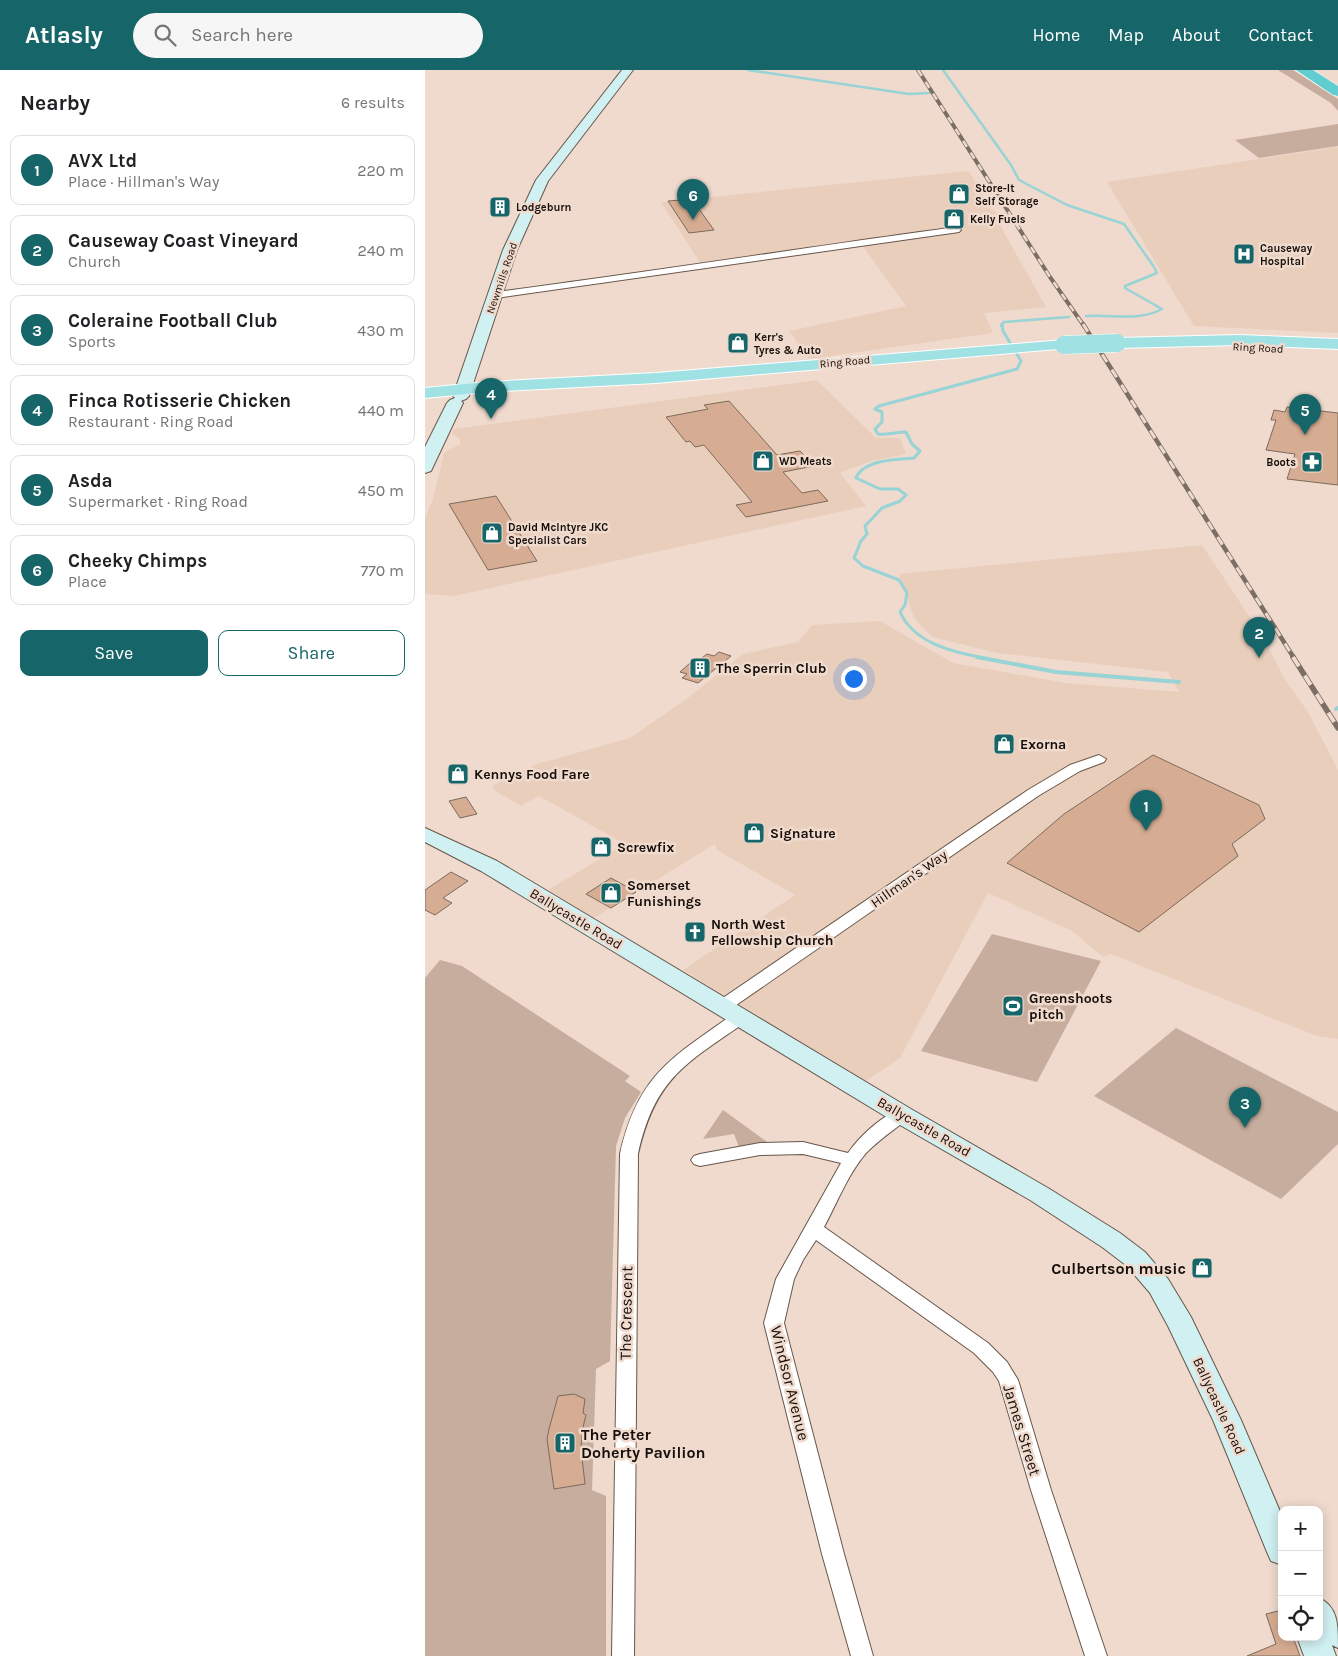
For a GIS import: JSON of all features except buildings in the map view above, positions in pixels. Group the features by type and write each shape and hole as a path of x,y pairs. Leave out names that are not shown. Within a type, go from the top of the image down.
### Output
{"highway":[{"path":"1303,70 1338,92"},
{"path":"1315,70 1338,84"}],"main road":[{"name":"Ring Road","path":"1148,343 1239,340 1338,344"},
{"path":"1173,341 1310,346"},
{"name":"Ring Road","path":"425,400 542,385 1064,345 1148,343 1338,352"},
{"name":"Ring Road","path":"425,393 459,396"}],"street":[{"name":"Newmills Road","path":"425,465 459,396 496,295 510,250 542,180 628,70"},
{"path":"496,295 956,230"},
{"name":"Hillman's Way","path":"732,1011 1033,794 1075,768 1099,759"},
{"name":"Ballycastle Road","path":"425,834 489,866 902,1115 1055,1204 1111,1240 1141,1265 1159,1286 1181,1324 1227,1420 1282,1551"},
{"name":"The Crescent","path":"623,1656 629,1154 633,1135 640,1118 661,1080 690,1054 732,1011"},
{"name":"Windsor Avenue","path":"862,1656 833,1554 774,1323 785,1279 837,1184 852,1160 875,1134 902,1115"},
{"path":"700,1160 760,1149 803,1148 852,1160"},
{"name":"James Street","path":"814,1229 981,1348 1000,1367 1008,1380 1041,1490 1096,1656"},
{"path":"1323,1616 1338,1634"},
{"path":"1314,1641 1320,1656"}],"shaded area":[{"path":"1278,70 1293,70 1338,99 1338,111 1331,103"},
{"path":"1338,124 1338,146 1259,158 1235,140"},
{"name":"Causeway Hospital","path":"1338,147 1338,333 1194,326 1107,182"},
{"path":"969,171 991,210 994,210 1000,219 997,220 1046,307 984,313 993,333 809,359 789,331 906,306 862,245 701,264 661,202"},
{"path":"817,380 876,438 900,438 906,454 871,461 840,473 866,506 454,596 425,594 425,519 433,499 444,453 460,444 460,439 452,434 454,429"},
{"path":"1202,545 1261,634 1286,681 1308,712 1338,770 1338,1039 1317,1036 1111,954 1103,957 1072,931 988,893 900,1058 866,1081 683,970 795,895 717,850 715,844 594,918 548,890 625,844 539,796 521,806 494,790 492,786 537,764 630,738 688,698 743,654 798,642 812,625 880,621 953,663 1066,683 1179,692 1168,672 997,653 932,637 914,618 899,574"},
{"name":"Greenshoots pitch","path":"992,934 1101,961 1037,1082 921,1051"},
{"path":"440,960 462,966 630,1076 625,1081 641,1092 625,1118 616,1146 610,1361 596,1369 592,1490 606,1496 606,1656 425,1656 425,978"},
{"path":"1176,1028 1338,1112 1338,1144 1281,1199 1094,1096"},
{"path":"723,1110 770,1144 740,1150 734,1134 703,1139"}],"waterway":[{"path":"748,70 909,94 929,93"},
{"path":"943,70 1011,165 1019,180 1067,205 1124,224 1154,267 1157,273 1125,286 1125,288 1162,309 1144,315 1125,317 1086,316"},
{"path":"1002,325 1004,322 1069,317"},
{"path":"984,658 959,653 924,639 906,623 900,612 905,605 907,593 899,580 863,566 854,558 861,541 867,534 865,526 882,508 900,501 906,495 898,489 880,489 856,478 866,467 873,464 914,458 920,451 912,444 906,432 878,434 875,429 882,422 882,412 875,409 879,406 1017,369 1021,361 1003,331 1002,325"},
{"path":"977,657 1056,672 1179,682"}],"railway":[{"path":"918,70 1050,277 1084,326"},
{"path":"1083,324 1294,658"},
{"path":"1293,657 1338,728"}],"place":[{"name":"Store-It Self Storage","path":"959,194"},
{"name":"Lodgeburn","path":"500,207"},
{"name":"Kelly Fuels","path":"954,219"},
{"name":"Cheeky Chimps","path":"693,220"},
{"name":"Causeway Hospital","path":"1244,254"},
{"name":"Kerr's Tyres & Auto","path":"738,343"},
{"name":"Finca Rotisserie Chicken","path":"491,419"},
{"name":"Asda","path":"1305,435"},
{"name":"WD Meats","path":"763,461"},
{"name":"Boots","path":"1312,462"},
{"name":"David McIntyre JKC Specialist Cars","path":"492,533"},
{"name":"Causeway Coast Vineyard","path":"1259,658"},
{"name":"The Sperrin Club","path":"700,668"},
{"name":"Exorna","path":"1004,744"},
{"name":"Kennys Food Fare","path":"458,774"},
{"name":"AVX Ltd","path":"1146,831"},
{"name":"Signature","path":"754,833"},
{"name":"Screwfix","path":"601,847"},
{"name":"Somerset Funishings","path":"611,893"},
{"name":"North West Fellowship Church","path":"695,932"},
{"name":"Greenshoots pitch","path":"1013,1006"},
{"name":"Coleraine Football Club","path":"1245,1128"},
{"name":"Culbertson music","path":"1202,1268"},
{"name":"The Peter Doherty Pavilion","path":"565,1443"}]}
